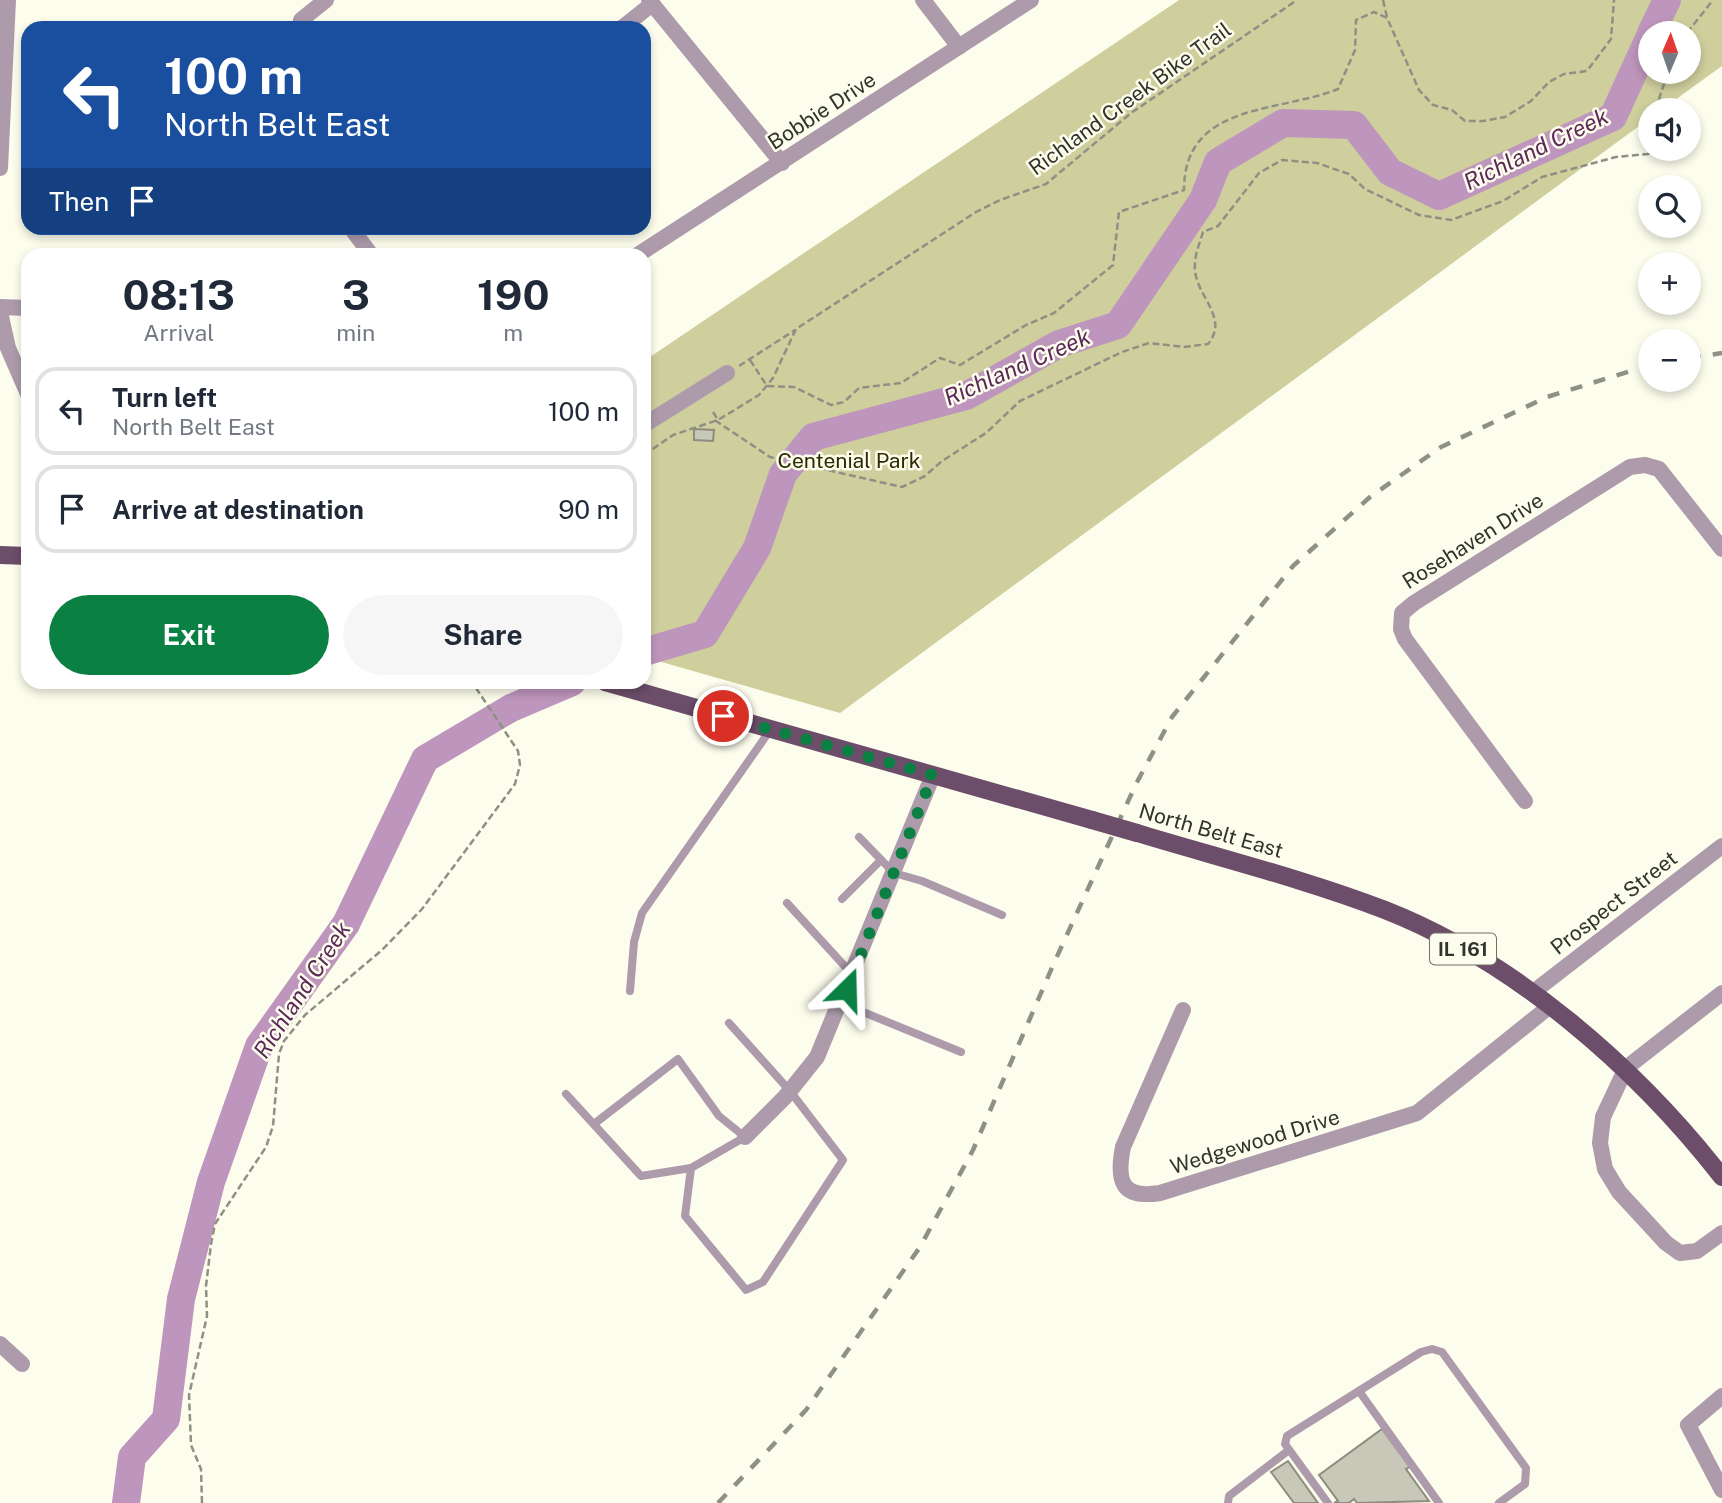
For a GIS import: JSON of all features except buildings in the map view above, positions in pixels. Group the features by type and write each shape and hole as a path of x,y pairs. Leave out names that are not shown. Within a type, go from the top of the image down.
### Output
{"main road":[{"path":"0,555 21,556"},
{"name":"North Belt East","path":"628,689 1137,833 1310,884 1387,911 1460,947 1550,1006 1626,1068 1698,1146 1722,1177"}],"street":[{"path":"0,168 8,0"},
{"path":"301,21 326,0"},
{"path":"923,0 959,47"},
{"name":"Bobbie Drive","path":"649,248 1031,0"},
{"path":"630,21 650,2 782,163"},
{"path":"21,308 0,310 8,348 21,378"},
{"path":"651,421 727,373"},
{"name":"Rosehaven Drive","path":"1525,801 1405,639 1401,629 1402,613 1630,467 1645,465 1659,469 1722,549"},
{"path":"745,1137 790,1091 817,1057 933,775"},
{"name":"Prospect Street","path":"1532,993 1722,846"},
{"path":"1722,993 1626,1068 1603,1117 1600,1143 1605,1169 1619,1192 1666,1243 1680,1253 1697,1251 1722,1233"},
{"name":"Wedgewood Drive","path":"1183,1010 1123,1147 1119,1168 1122,1182 1131,1192 1143,1195 1160,1193 1417,1113 1550,1006"},
{"path":"0,1344 22,1364"},
{"path":"1721,1402 1688,1425 1722,1490"}],"lane":[{"path":"630,991 634,942 642,913 772,729"},
{"path":"859,837 894,873 922,881 1002,915"},
{"path":"842,899 881,860"},
{"path":"787,902 852,975"},
{"path":"841,1003 961,1052"},
{"path":"691,1168 685,1216 746,1290 763,1282 843,1160 790,1091 729,1023"},
{"path":"566,1094 641,1176 691,1168 745,1137 719,1116 678,1059 594,1124"},
{"path":"1328,1503 1285,1444 1287,1436 1421,1352 1432,1349 1442,1352 1526,1468 1525,1484 1499,1503"},
{"path":"1359,1391 1439,1503"},
{"path":"1228,1503 1229,1496 1289,1450"}],"path":[{"name":"Richland Creek Bike Trail","path":"727,373 976,212 1046,184 1131,113 1297,0"},
{"path":"1383,0 1387,18 1419,90 1433,105 1452,110 1465,121 1505,117 1531,101 1549,82 1564,74 1587,71 1611,39 1614,0"},
{"path":"1696,21 1713,0"},
{"path":"767,386 794,387 831,405 844,402 859,388 901,383 940,358 960,365 1026,325 1054,313 1114,265 1119,212 1184,190 1184,173 1190,155 1211,128 1238,114 1318,97 1338,89 1355,50 1356,20 1374,12 1387,18"},
{"path":"713,412 718,419 716,421 770,457 902,487 925,476 942,461 986,433 1020,401 1122,352 1149,343 1185,347 1208,344 1216,335 1217,322 1194,266 1203,232 1218,226 1259,173 1282,160 1317,163 1349,174 1365,189 1419,215 1451,220 1503,201 1542,177 1616,157 1638,155"},
{"path":"651,450 673,435 718,419 748,402 767,386 796,329"},
{"path":"750,359 767,386"},
{"path":"202,1503 201,1469 191,1445 189,1395 207,1316 209,1299 206,1286 215,1224 266,1147 272,1126 279,1054 284,1041 305,1015 382,950 422,909 515,784 520,765 514,744 476,689"}],"green space":[{"name":"Centenial Park","path":"1179,0 1722,0 1722,66 1701,81 1701,21 1638,21 1638,84 1697,84 1678,98 1638,98 1638,127 840,713 651,659 651,356"}],"waterway":[{"name":"Richland Creek","path":"1657,21 1667,0"},
{"name":"Richland Creek","path":"651,650 705,634 757,548 783,474 813,437 966,396 1059,344 1118,325 1203,200 1218,162 1283,123 1354,125 1390,172 1439,196 1613,117 1638,62"},
{"name":"Richland Creek","path":"126,1503 132,1457 166,1419 181,1299 211,1182 259,1046 346,924 425,759 511,708 556,689"}],"railway":[{"path":"1701,356 1722,353"},
{"path":"718,1503 806,1410 920,1247 973,1150 1136,784 1172,717 1293,566 1370,497 1441,447 1547,397 1638,369"}],"route":[{"path":"723,716 933,775 847,989"}]}
